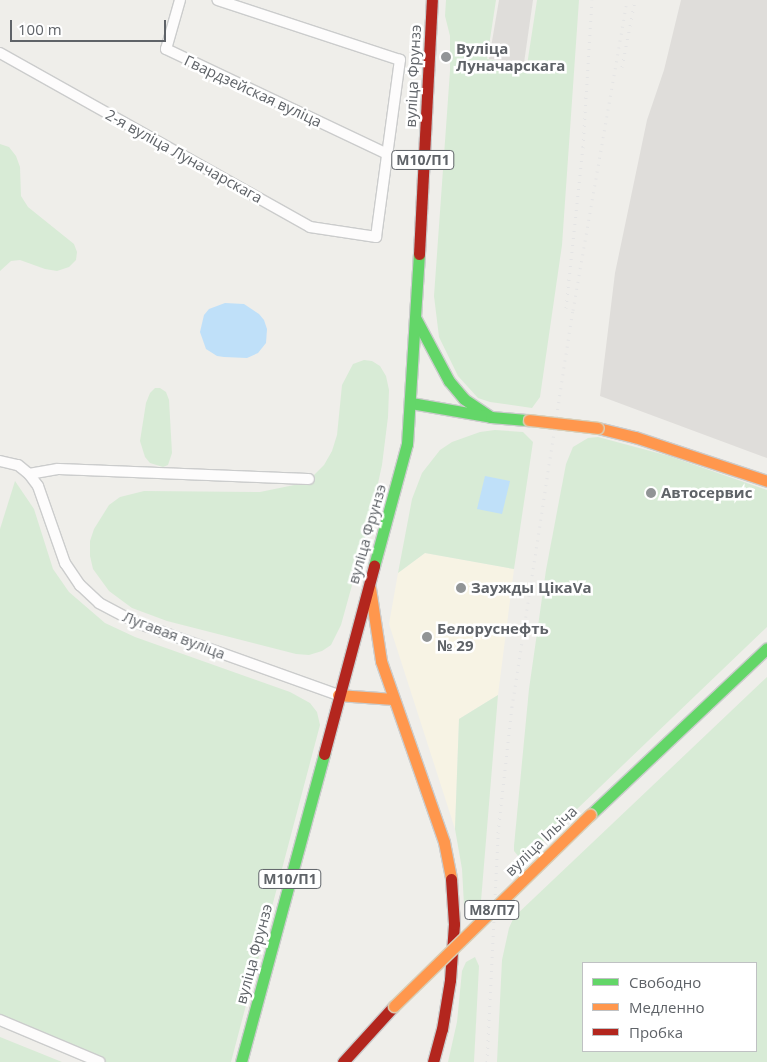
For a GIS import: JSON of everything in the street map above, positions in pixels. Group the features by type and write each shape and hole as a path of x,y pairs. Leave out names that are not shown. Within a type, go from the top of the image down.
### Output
{"main road":[{"name":"вуліца Фрунзэ","path":"241,1062 407,444 412,403 432,0"},
{"path":"416,320 449,381 464,399 490,416"},
{"path":"412,403 490,416 598,428 635,437 767,481"},
{"name":"М10/П1","path":"370,581 381,662 444,842 454,899 450,980 442,1029 433,1062"},
{"name":"вуліца Ільіча","path":"343,1062 394,1006 590,815 767,648"},
{"path":"338,696 393,699"}],"street":[{"name":"Гвардзейская вуліца","path":"180,0 166,50 387,154"},
{"path":"218,0 400,60 387,154"},
{"name":"2-я вуліца Луначарскага","path":"0,53 310,228 376,237 387,154"},
{"path":"0,461 18,465 29,474 58,469 309,479"},
{"name":"Лугавая вуліца","path":"29,474 45,502 65,563 76,580 99,603 137,623 338,696"},
{"path":"0,1020 100,1062"}],"shaded area":[{"path":"499,0 533,0 524,63 489,59"},
{"path":"681,0 767,0 767,458 600,396 615,273 647,120 664,70"},
{"path":"425,553 514,569 498,695 459,719 455,829 389,624 398,573"}],"green space":[{"path":"446,0 496,0 487,59 527,65 537,0 579,0 562,245 540,397 532,408 490,402 478,398 458,376 439,337 434,296 450,71 450,36 445,16"},
{"path":"0,144 9,147 16,156 20,167 21,196 28,207 74,244 77,252 76,260 69,267 57,271 45,269 20,260 11,261 0,271"},
{"path":"364,360 372,361 380,366 386,376 389,390 388,417 382,465 370,520 341,625 331,645 322,651 309,655 296,654 167,621 132,608 109,591 93,569 90,556 90,541 94,529 109,505 120,497 144,491 260,492 299,484 313,476 324,465 332,451 337,435 342,385 353,364"},
{"path":"155,388 160,388 166,392 169,400 172,453 168,465 163,467 150,463 145,457 140,441 146,403 150,393"},
{"path":"495,430 523,432 533,442 514,569 425,553 398,573 412,499 422,473 440,450 452,442 480,432"},
{"path":"598,437 669,456 767,490 767,627 528,856 519,857 514,851 514,846 529,689 546,570 566,464 573,447 588,438"},
{"path":"15,481 34,509 53,569 69,592 105,623 135,637 290,692 310,703 317,712 320,725 231,1062 106,1062 0,1018 0,529"},
{"path":"767,677 767,1062 497,1062 502,960 509,928 514,917"},
{"path":"498,695 481,901 479,907 469,912 464,905 462,869 455,829 459,719"},
{"path":"475,957 479,966 474,1062 448,1062 457,1022 462,971 466,962"},
{"path":"0,1037 62,1062 0,1062"}],"water":[{"path":"225,303 244,304 259,314 264,320 267,329 266,343 258,353 247,358 224,357 217,356 206,349 200,332 204,315 209,309"},
{"path":"485,476 510,481 502,514 477,509"}],"railway":[{"path":"566,308 583,147 592,0"},
{"path":"487,1062 498,833 512,707 573,310 627,0"},
{"path":"622,67 635,0"}],"traffic: fast":[{"path":"374,566 407,444 419,254"},
{"path":"416,319 449,381 464,399 491,417"},
{"path":"411,403 491,417 529,420"},
{"path":"590,815 767,648"},
{"path":"241,1062 324,754"}],"traffic: slow":[{"path":"529,420 598,428"},
{"path":"598,428 635,437 767,481"},
{"path":"370,588 381,661 444,842 451,879"},
{"path":"338,695 393,699"},
{"path":"394,1006 590,815"}],"traffic: jam":[{"path":"419,254 432,0"},
{"path":"324,754 374,566"},
{"path":"433,1062 442,1029 450,980 454,924 451,879"},
{"path":"343,1062 394,1006"}],"place":[{"name":"Вуліца Луначарскага","path":"446,57"},
{"name":"Автосервис","path":"651,493"},
{"name":"Заужды ЦікаVа","path":"461,588"},
{"name":"Белоруснефть № 29","path":"427,637"}]}
